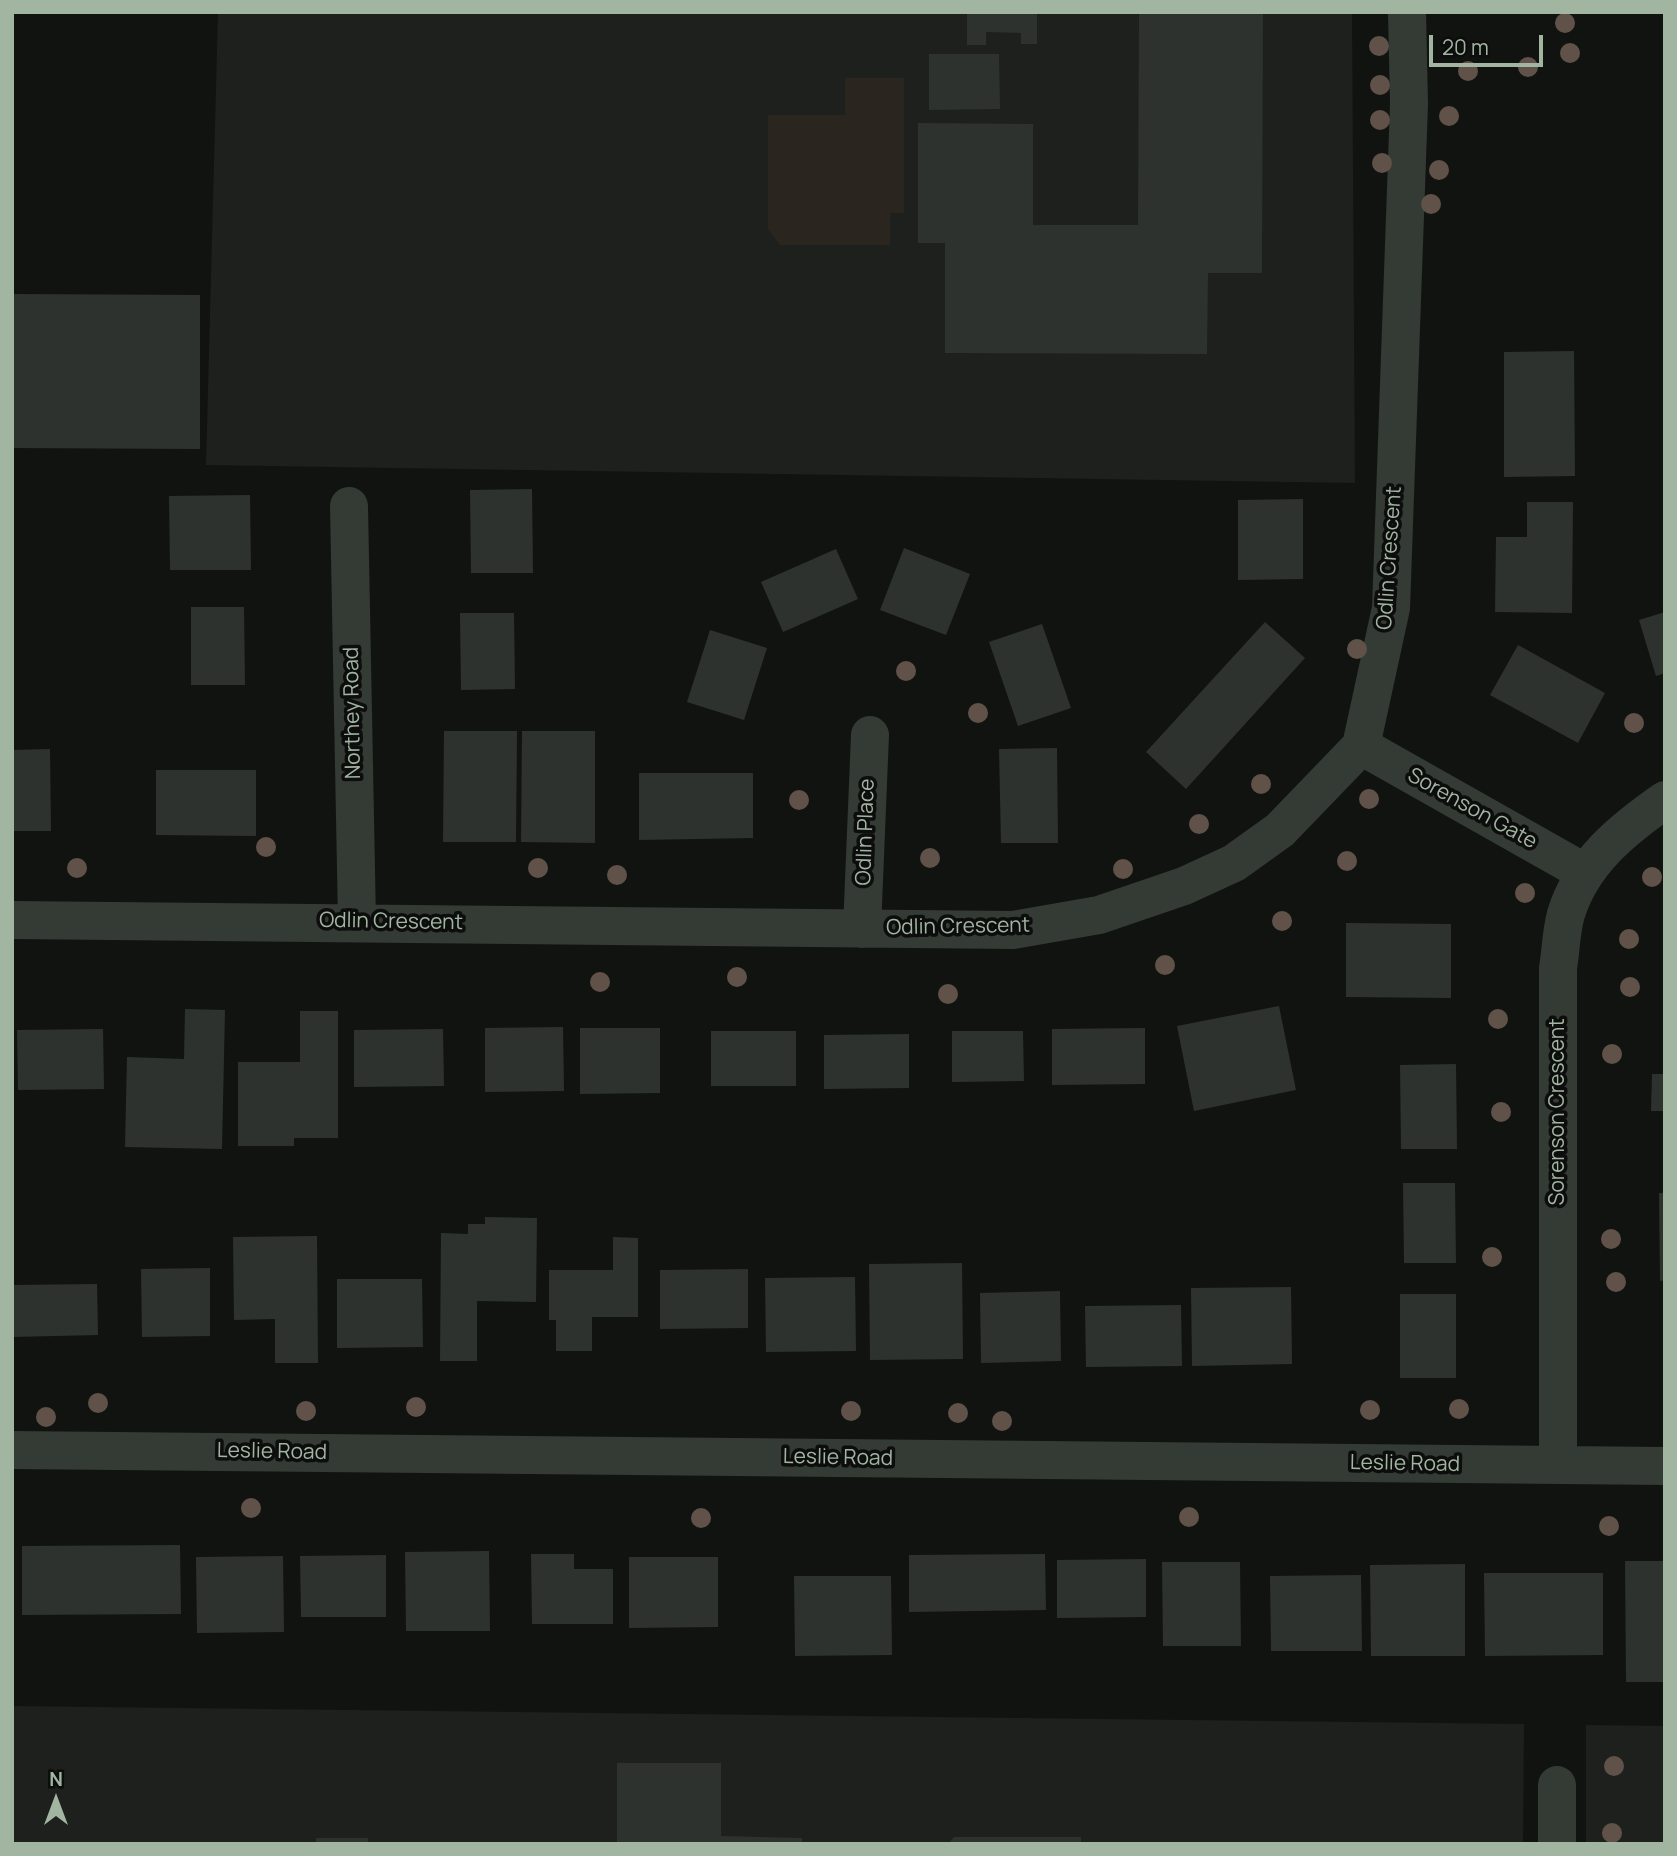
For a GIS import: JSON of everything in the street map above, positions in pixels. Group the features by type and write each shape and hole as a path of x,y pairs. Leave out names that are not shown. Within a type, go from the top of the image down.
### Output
{"street":[{"name":"Odlin Crescent","path":"12,920 357,921 1013,930 1099,915 1184,886 1234,863 1280,830 1361,746 1391,608 1409,104 1407,12"},
{"name":"Northey Road","path":"349,506 357,921"},
{"name":"Odlin Place","path":"862,929 870,735"},
{"name":"Sorenson Gate","path":"1361,746 1584,872"},
{"name":"Sorenson Crescent","path":"1558,1465 1558,968 1566,915 1584,872 1628,826 1665,800"},
{"name":"Leslie Road","path":"12,1450 1665,1466"},
{"path":"1557,1785 1558,1844"}],"shaded area":[{"path":"218,12 1352,12 1355,483 206,465"},
{"path":"845,78 904,78 904,213 890,213 890,245 780,245 768,229 768,115 845,115"},
{"path":"12,1706 1524,1724 1523,1844 12,1844"},
{"path":"1586,1725 1665,1726 1665,1844 1586,1844"}],"building":[{"path":"967,12 1037,12 1037,44 1021,44 1021,33 986,32 986,45 967,45"},
{"path":"1139,12 1263,12 1262,273 1208,273 1207,354 945,353 945,243 918,243 918,123 1033,124 1033,225 1138,225"},
{"path":"929,54 999,54 1000,109 929,110"},
{"path":"12,294 200,295 200,449 12,448"},
{"path":"1574,351 1575,476 1504,477 1504,352"},
{"path":"532,489 533,573 471,573 470,490"},
{"path":"250,495 251,570 170,570 169,496"},
{"path":"1303,499 1303,579 1238,580 1238,500"},
{"path":"1527,502 1573,502 1572,613 1495,612 1496,537 1527,537"},
{"path":"904,548 970,574 946,635 880,610"},
{"path":"836,549 858,599 783,632 761,582"},
{"path":"191,607 244,607 245,685 191,685"},
{"path":"1665,612 1665,673 1656,676 1639,620"},
{"path":"460,613 514,613 515,689 461,690"},
{"path":"1265,622 1305,658 1186,789 1146,752"},
{"path":"1042,624 1071,708 1018,726 989,642"},
{"path":"710,630 767,648 744,720 687,702"},
{"path":"1518,645 1605,693 1578,743 1490,695"},
{"path":"444,731 517,731 516,842 443,842"},
{"path":"522,731 595,731 595,843 521,842"},
{"path":"1057,748 1058,843 1001,843 999,749"},
{"path":"50,749 51,831 12,831 12,750"},
{"path":"156,770 256,770 256,836 156,835"},
{"path":"639,773 753,773 753,838 639,840"},
{"path":"1346,923 1451,924 1451,998 1346,997"},
{"path":"1279,1006 1296,1090 1194,1111 1177,1026"},
{"path":"185,1009 225,1010 222,1149 125,1147 127,1057 184,1059"},
{"path":"300,1011 338,1011 338,1138 294,1138 294,1146 238,1146 238,1062 300,1062"},
{"path":"563,1027 564,1091 485,1092 485,1028"},
{"path":"580,1028 660,1028 660,1093 580,1094"},
{"path":"1145,1028 1145,1084 1052,1085 1052,1029"},
{"path":"103,1029 104,1089 18,1090 17,1030"},
{"path":"443,1029 444,1086 354,1087 354,1030"},
{"path":"711,1031 796,1031 796,1086 711,1086"},
{"path":"952,1031 1023,1031 1024,1081 952,1082"},
{"path":"909,1034 909,1088 824,1089 824,1035"},
{"path":"1456,1064 1457,1149 1401,1149 1400,1065"},
{"path":"1652,1074 1665,1074 1665,1111 1651,1111"},
{"path":"1403,1183 1455,1183 1456,1263 1404,1263"},
{"path":"1659,1193 1665,1193 1665,1280 1660,1281"},
{"path":"485,1217 537,1218 536,1302 477,1301 477,1361 440,1361 441,1233 468,1234 468,1224 485,1224"},
{"path":"317,1236 318,1363 275,1363 275,1319 234,1320 233,1237"},
{"path":"613,1237 638,1238 638,1317 592,1317 592,1351 556,1351 556,1320 549,1320 549,1270 613,1270"},
{"path":"962,1263 963,1359 870,1360 869,1264"},
{"path":"210,1268 210,1336 142,1337 141,1269"},
{"path":"748,1269 748,1328 660,1329 660,1270"},
{"path":"855,1277 856,1351 766,1352 765,1278"},
{"path":"337,1279 422,1279 423,1347 337,1348"},
{"path":"97,1284 98,1335 12,1337 12,1285"},
{"path":"1291,1287 1292,1364 1192,1366 1191,1288"},
{"path":"1060,1291 1061,1361 981,1363 980,1293"},
{"path":"1400,1294 1456,1294 1456,1378 1400,1378"},
{"path":"1181,1305 1182,1366 1086,1367 1085,1306"},
{"path":"180,1545 181,1614 22,1615 22,1546"},
{"path":"489,1551 490,1631 406,1631 405,1552"},
{"path":"531,1554 574,1554 574,1569 613,1569 613,1624 532,1624"},
{"path":"1045,1554 1046,1610 909,1612 909,1555"},
{"path":"386,1555 386,1617 301,1617 300,1556"},
{"path":"283,1556 284,1632 197,1633 196,1557"},
{"path":"629,1557 718,1557 718,1627 629,1628"},
{"path":"1146,1559 1146,1617 1057,1618 1057,1560"},
{"path":"1625,1561 1665,1561 1665,1682 1626,1682"},
{"path":"1162,1562 1240,1562 1241,1646 1163,1646"},
{"path":"1465,1564 1465,1656 1371,1656 1370,1565"},
{"path":"1484,1573 1603,1573 1603,1655 1485,1656"},
{"path":"1361,1575 1362,1651 1271,1651 1270,1576"},
{"path":"794,1576 891,1576 892,1655 795,1656"},
{"path":"617,1763 721,1763 721,1836 802,1838 802,1844 617,1844"},
{"path":"954,1837 1081,1837 1081,1844 948,1844"},
{"path":"316,1838 368,1838 368,1844 316,1844"}]}
